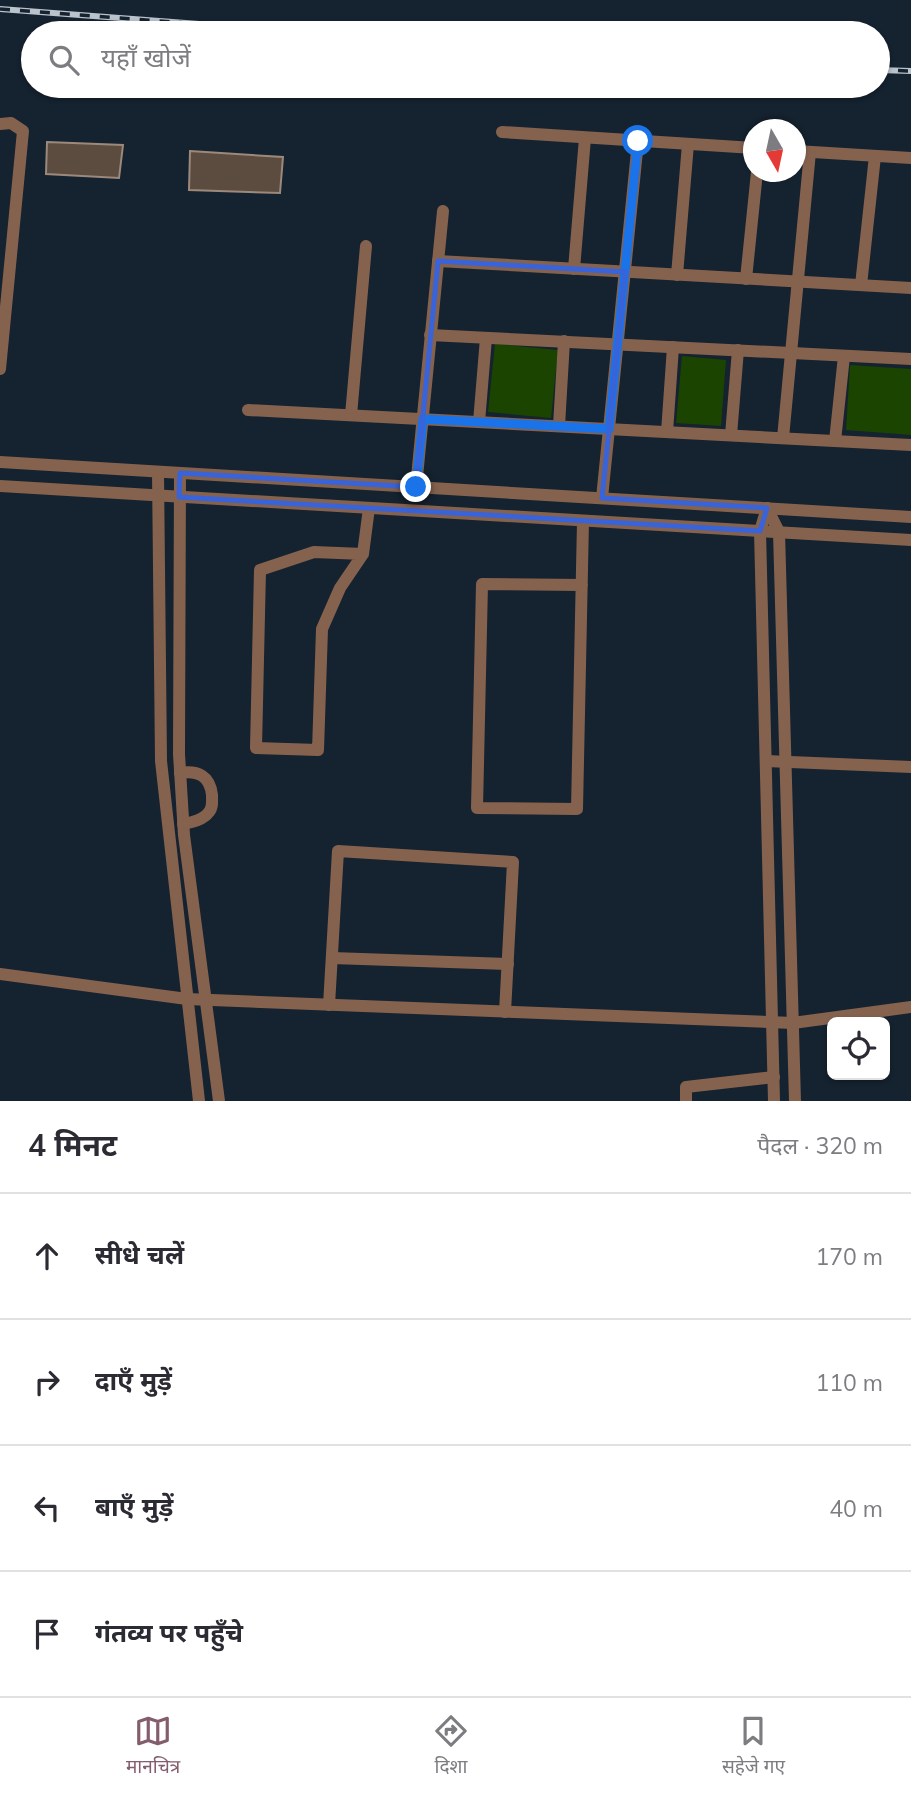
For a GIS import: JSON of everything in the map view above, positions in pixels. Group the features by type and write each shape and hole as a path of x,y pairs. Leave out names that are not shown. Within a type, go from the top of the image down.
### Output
{"street":[{"path":"0,124 11,123 23,131 0,369"},
{"path":"502,132 743,147"},
{"path":"574,269 585,138"},
{"path":"602,498 638,141"},
{"path":"677,275 688,144"},
{"path":"806,152 911,158"},
{"path":"783,438 810,152"},
{"path":"861,285 875,156"},
{"path":"746,279 756,182"},
{"path":"416,487 443,211"},
{"path":"351,415 366,246"},
{"path":"438,261 911,288"},
{"path":"430,335 911,359"},
{"path":"479,422 486,338"},
{"path":"559,426 564,341"},
{"path":"667,432 673,347"},
{"path":"731,435 738,350"},
{"path":"835,441 844,356"},
{"path":"248,410 911,445"},
{"path":"0,462 911,517"},
{"path":"158,472 161,761 199,1101"},
{"path":"180,473 180,773 183,824 219,1101"},
{"path":"0,486 911,540"},
{"path":"363,554 314,552 260,570 256,748 318,750 322,629 340,587 363,554 369,508"},
{"path":"767,508 760,531 774,1101"},
{"path":"767,508 779,532 794,1101"},
{"path":"582,585 482,583 477,808 577,810 582,585 583,521"},
{"path":"766,761 911,767"},
{"path":"180,773 199,773 207,778 212,802 211,810 203,817 183,824"},
{"path":"768,833 789,858"},
{"path":"329,1005 338,851 513,862 505,1012"},
{"path":"332,958 508,964"},
{"path":"0,974 187,999 793,1023 911,1006"},
{"path":"686,1101 686,1087 774,1077"}],"highlighted area":[{"path":"438,261 625,272 602,498 767,508 760,531 179,497 180,473 416,487"}],"green space":[{"path":"495,344 558,350 551,418 488,412"},
{"path":"682,356 726,360 721,426 676,423"},
{"path":"850,365 911,369 911,435 846,430"}],"building":[{"path":"47,142 123,145 119,178 46,174"},
{"path":"190,151 283,157 280,193 189,190"}],"railway":[{"path":"0,9 159,21"},
{"path":"890,70 911,71"}],"route":[{"path":"416,487 423,419 609,429 638,141"}]}
